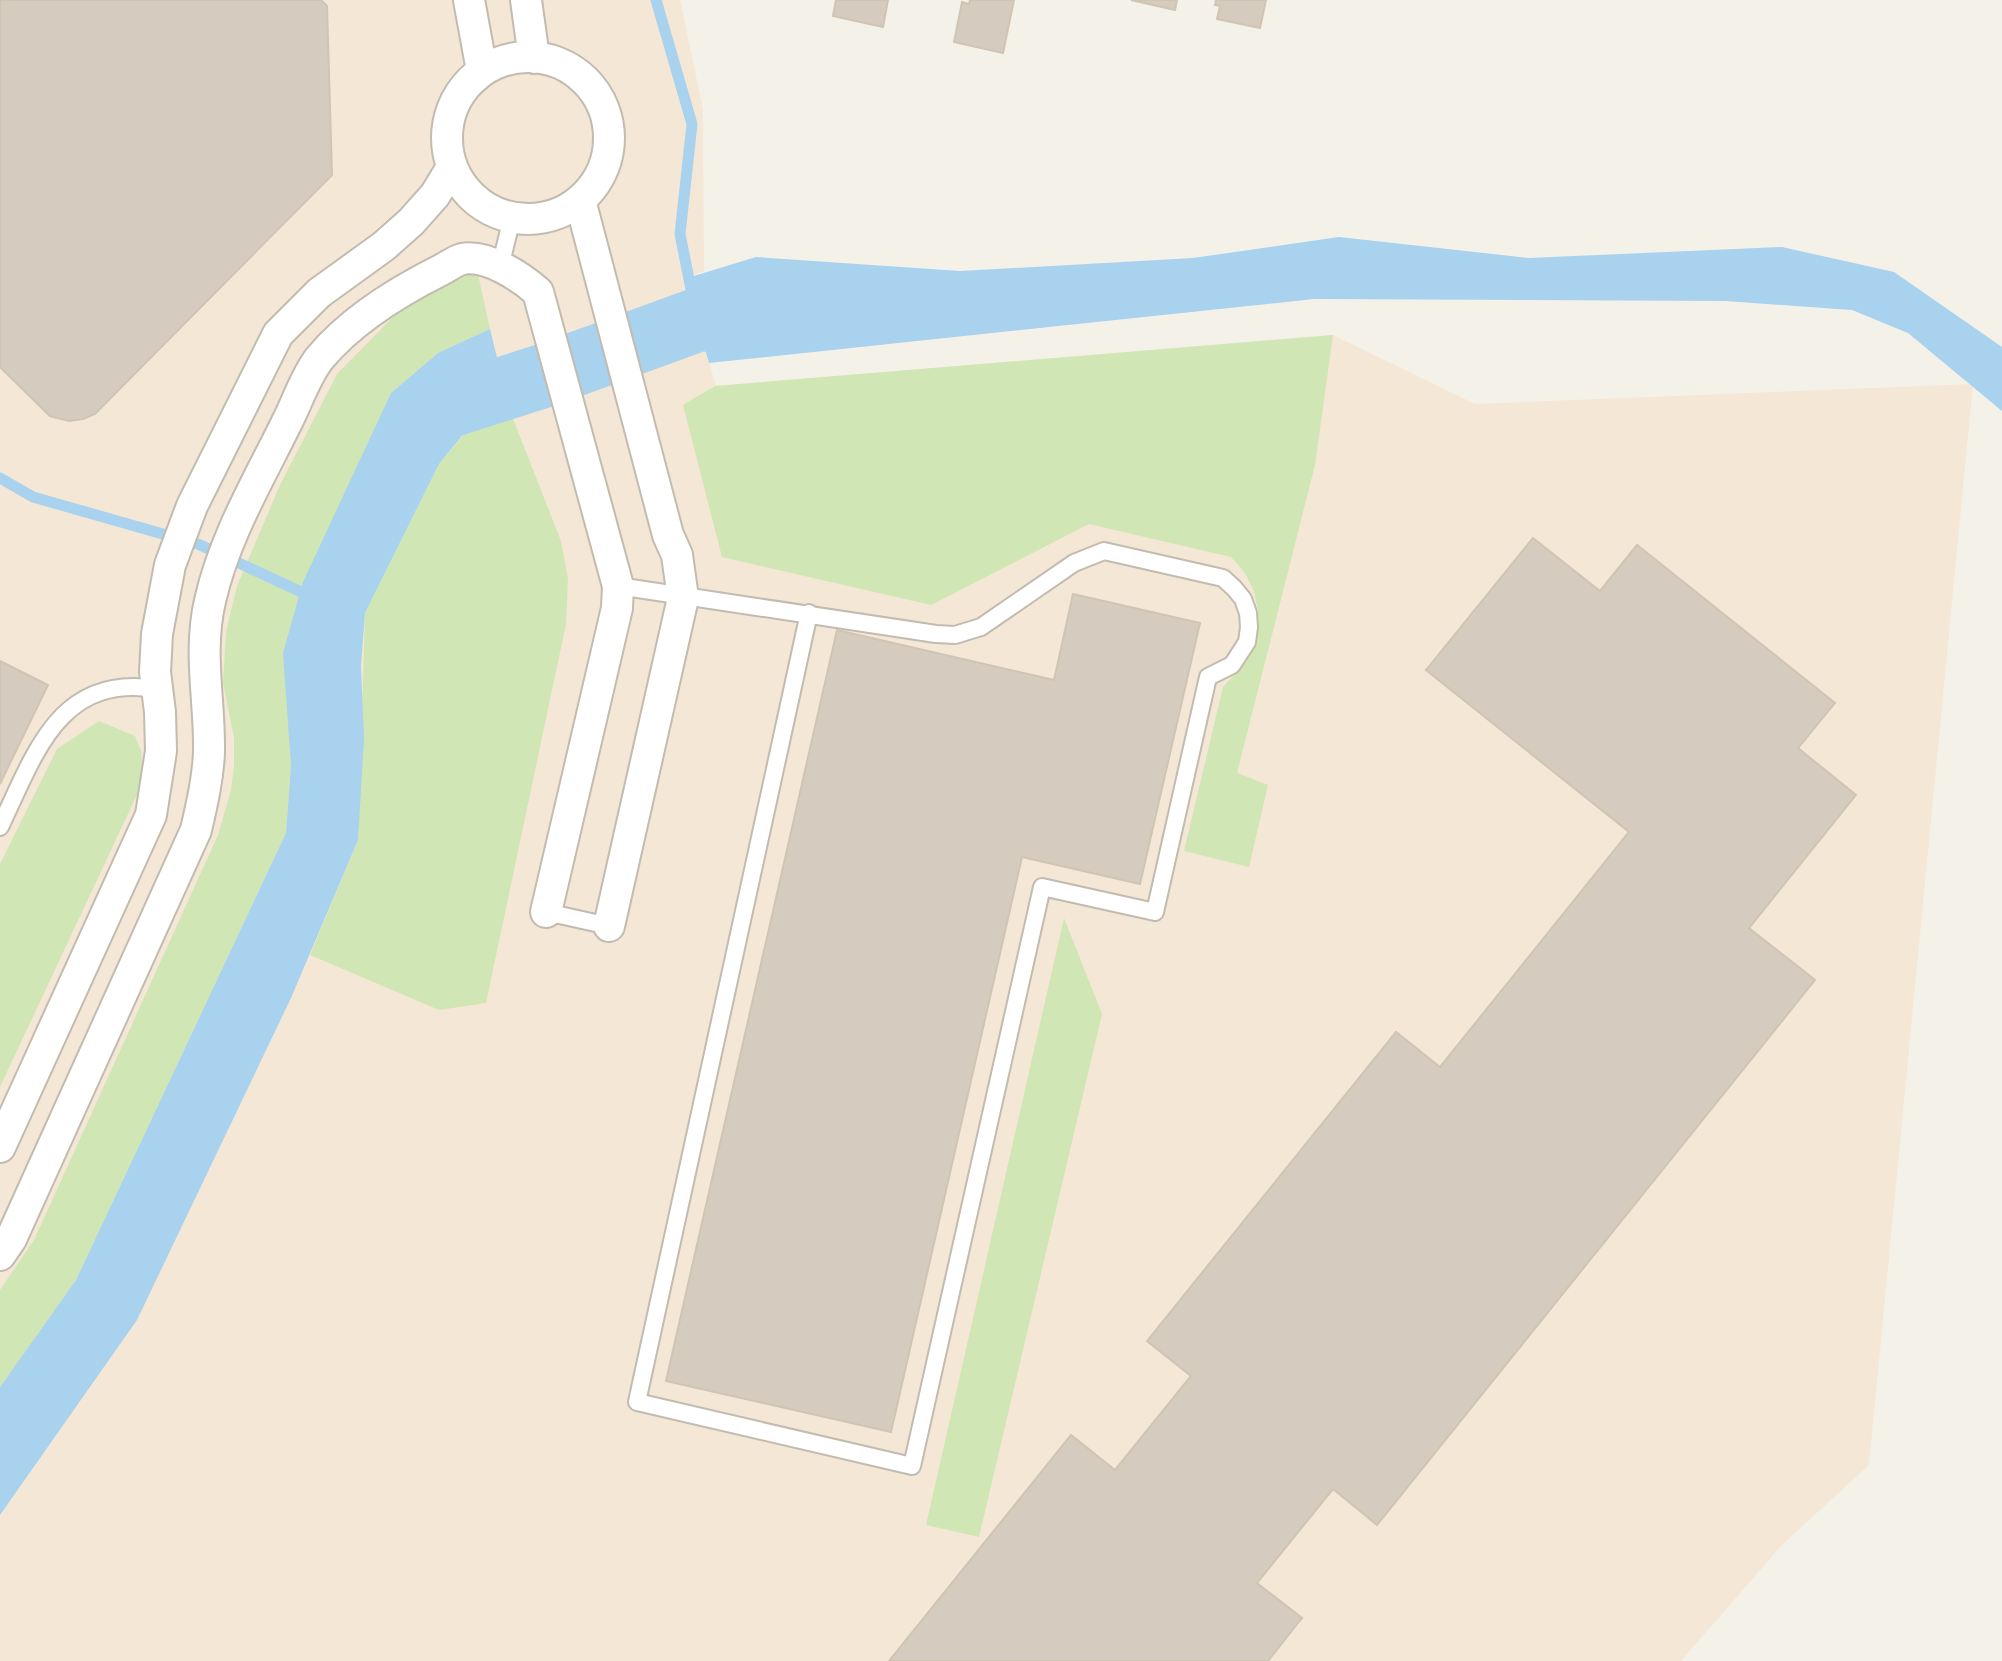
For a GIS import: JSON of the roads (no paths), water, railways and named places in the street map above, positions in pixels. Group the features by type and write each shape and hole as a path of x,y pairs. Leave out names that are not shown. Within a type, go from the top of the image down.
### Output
{"street":[{"path":"469,0 482,71"},
{"path":"526,0 534,58"},
{"path":"520,57 534,58 560,63 592,87 604,106 609,127 609,150 603,171 591,190 580,200 555,215 533,219 512,218 492,211 474,199 460,182 452,167 447,142 449,121 461,93 482,71 500,62 520,57"},
{"path":"0,1147 151,815 161,751 157,634 162,595 179,535 278,334 319,293 384,246 411,222 435,195 452,167"},
{"path":"580,200 668,535 677,555 682,595 680,619 609,926"},
{"path":"0,1255 11,1239 196,830 209,753 203,659 212,591 235,526 318,361 350,329 413,284 463,259 500,267 538,292 618,586 617,608 546,912"}],"lane":[{"path":"500,267 512,218"},
{"path":"618,586 809,613 936,634 972,631 1074,563 1104,551 1223,578 1243,599 1248,613 1249,627 1241,654 1232,665 1208,677 1155,912 1042,887 912,1466 637,1402 809,613"},
{"path":"0,827 46,733 70,707 86,697 121,687 157,689"},
{"path":"546,912 609,926"}],"water":[{"path":"1339,237 1529,258 1782,247 1894,272 2002,347 2002,411 1908,333 1852,310 1725,301 1314,299 709,363 684,279 756,257 960,271 1193,258"},
{"path":"490,329 510,411 470,426 439,464 365,613 361,666 364,739 358,840 291,998 137,1320 0,1515 0,1387 76,1280 286,833 291,765 283,653 303,582 391,393 438,353"}],"waterway":[{"path":"656,0 692,124 680,234 691,289"},
{"path":"424,420 427,413 546,375 697,320 783,315"},
{"path":"0,478 33,497 198,544 312,597"}]}
